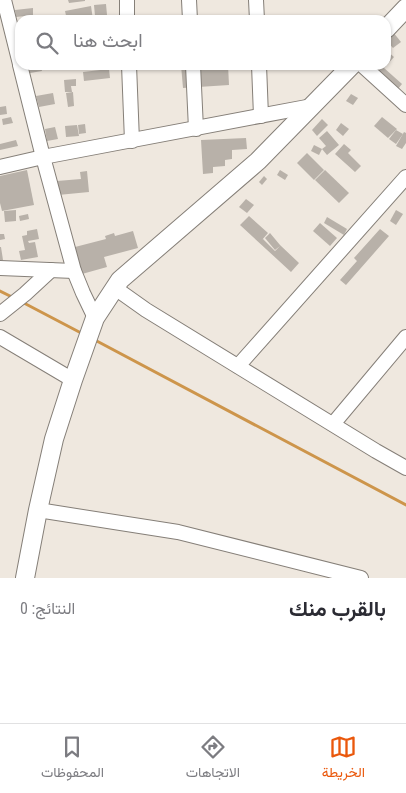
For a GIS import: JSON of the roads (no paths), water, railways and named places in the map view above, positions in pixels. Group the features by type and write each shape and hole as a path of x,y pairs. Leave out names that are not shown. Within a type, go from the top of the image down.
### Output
{"main road":[{"path":"391,24 406,8"},
{"path":"25,578 54,439 94,322 120,280 258,161 347,70"}],"street":[{"path":"4,0 15,44"},
{"path":"127,0 127,15"},
{"path":"190,0 190,15"},
{"path":"256,0 257,15"},
{"path":"21,70 74,271 94,322"},
{"path":"129,70 132,141"},
{"path":"192,70 196,129"},
{"path":"259,70 261,116"},
{"path":"368,70 406,105"},
{"path":"0,168 43,157 312,106"},
{"path":"238,366 406,177"},
{"path":"0,268 74,271"},
{"path":"0,314 51,270"},
{"path":"115,288 146,310 406,468"},
{"path":"0,337 73,380"},
{"path":"333,424 406,337"},
{"path":"38,510 178,532 362,578"},
{"path":"307,578 316,566"}],"waterway":[{"path":"0,291 14,298"},
{"path":"22,302 83,334"},
{"path":"93,339 406,505"}]}
